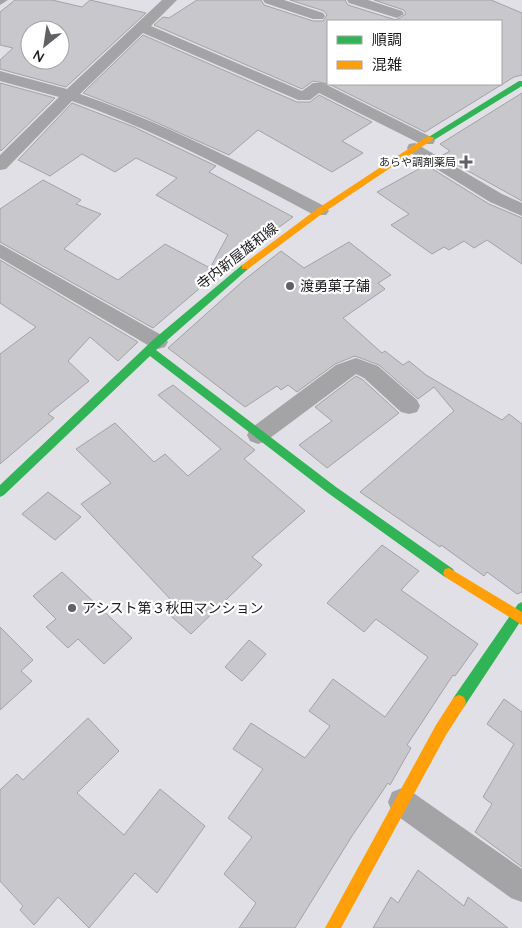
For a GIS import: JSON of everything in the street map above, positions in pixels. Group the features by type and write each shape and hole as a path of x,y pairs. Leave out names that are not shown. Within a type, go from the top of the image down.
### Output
{"main road":[{"name":"寺内新屋雄和線","path":"0,492 154,346 235,274 320,211 421,144 522,83"},
{"path":"154,346 258,435 415,551 520,614 441,730 334,928"}],"street":[{"path":"0,165 170,0"},
{"path":"270,0 318,16"},
{"path":"354,0 397,14"},
{"path":"141,27 304,97 318,86 421,144 496,198 522,210"},
{"path":"0,76 70,95 203,150 320,211"},
{"path":"0,250 154,346"},
{"path":"258,435 343,371 356,366 371,372 408,406"},
{"path":"402,802 522,887"}],"building":[{"path":"15,0 52,0 82,7 90,0 146,13 66,87 0,69 0,60 13,48 0,45 0,12"},
{"path":"197,0 261,0 264,5 313,21 323,21 327,15 324,11 290,0 345,0 348,5 396,20 327,20 327,84 313,81 302,89 154,25 163,17 169,18"},
{"path":"374,0 491,0 522,13 522,75 514,77 502,84 502,20 396,20 406,14 404,10"},
{"path":"143,35 297,102 310,102 319,95 372,122 342,141 363,153 332,172 258,130 229,155 144,117 83,93"},
{"path":"0,83 55,98 1,151 0,150"},
{"path":"331,85 501,85 425,132"},
{"path":"522,93 522,201 441,156 450,151 440,144"},
{"path":"72,103 134,127 216,166 209,172 293,217 226,266 153,328 0,242 0,209 43,180 81,200 76,204 101,214 64,249 118,280 165,244 210,268 228,235 156,195 177,178 136,158 115,172 82,154 50,176 18,160"},
{"path":"426,165 489,204 522,218 522,264 487,240 474,248 464,241 449,250 444,247 432,254 391,225 409,214 377,192"},
{"path":"349,242 391,275 378,283 385,289 343,318 382,353 385,351 403,365 409,361 426,375 502,420 509,414 522,424 522,592 517,594 487,572 484,576 441,545 440,547 360,492 454,411 434,387 418,399 379,365 355,356 335,364 297,392 288,385 281,390 277,386 245,407 168,348 244,280 281,251 304,268"},
{"path":"0,260 138,342 118,361 90,337 68,361 89,381 48,414 54,418 0,464 0,354 36,327 0,303"},
{"path":"356,376 363,380 399,413 327,468 299,445 332,421 315,407"},
{"path":"173,385 255,450 244,459 305,511 252,557 262,565 191,634 163,609 172,601 81,504 111,483 76,449 115,423 154,462 165,454 188,476 221,449 158,395"},
{"path":"48,492 81,517 55,540 22,514"},
{"path":"382,545 419,571 401,590 478,644 455,676 453,675 407,745 411,748 390,785 388,783 352,836 295,928 239,928 256,903 224,874 252,837 228,818 263,769 233,749 251,723 305,758 330,726 309,711 333,679 385,717 428,657 376,619 364,632 327,603"},
{"name":"アシスト第３秋田マンション","path":"62,572 132,638 104,664 78,639 68,648 46,627 56,619 33,596"},
{"path":"0,627 33,660 21,671 32,681 0,710"},
{"path":"249,640 266,654 242,681 225,667"},
{"path":"504,699 522,712 522,867 475,832 492,804 483,797 514,744 487,724"},
{"path":"88,718 119,751 77,793 124,835 160,789 205,826 157,893 135,873 89,928 58,897 34,925 20,910 23,906 0,881 0,790 17,774 23,780"},
{"path":"418,870 464,906 468,897 508,928 373,928 391,897 398,903"}],"traffic: fast":[{"path":"431,138 522,83"},
{"path":"0,492 158,342 245,267"},
{"path":"150,350 332,490 449,573"},
{"path":"459,702 522,608"}],"traffic: slow":[{"path":"245,267 320,211 431,138"},
{"path":"449,573 522,619"},
{"path":"333,928 441,730 459,702"}],"place":[{"name":"あらや調剤薬局","path":"466,162"},
{"name":"渡勇菓子舗","path":"290,286"},
{"name":"アシスト第３秋田マンション","path":"72,608"}]}
